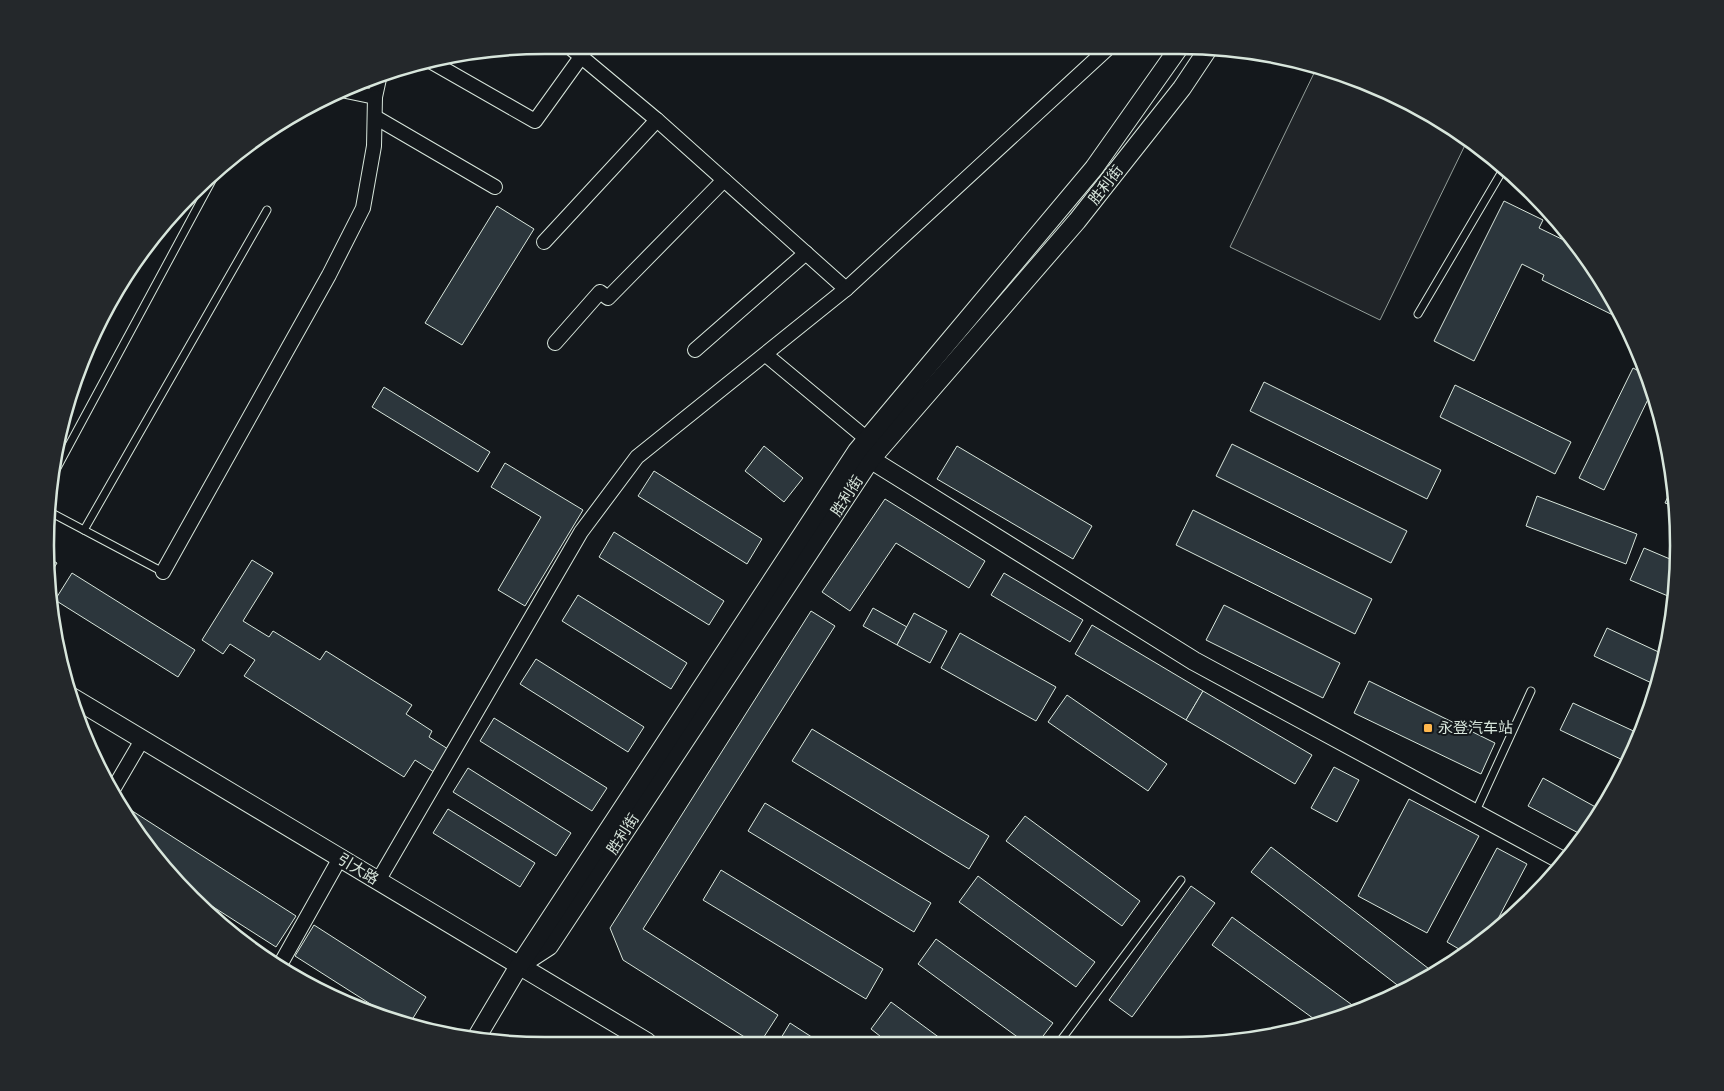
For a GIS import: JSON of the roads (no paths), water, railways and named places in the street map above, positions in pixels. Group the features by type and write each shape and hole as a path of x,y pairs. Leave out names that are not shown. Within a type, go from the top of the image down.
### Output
{"street":[{"path":"438,66 534,121 576,54"},
{"path":"578,54 657,120 846,289"},
{"path":"378,882 581,532 637,457 846,289 1102,54"},
{"name":"胜利街","path":"479,1033 519,966 549,946 865,450 1094,168 1174,54"},
{"name":"胜利街","path":"865,450 1077,221 1182,88 1204,55"},
{"path":"163,572 329,275 363,208 374,146 378,83"},
{"path":"354,93 376,97"},
{"path":"375,117 494,188"},
{"path":"544,242 657,120"},
{"path":"555,342 600,292 608,298 724,180"},
{"path":"695,350 806,253"},
{"path":"766,354 865,450 1194,661 1558,858"},
{"name":"引大路","path":"79,702 639,1037"},
{"path":"117,785 142,740"},
{"path":"283,960 340,858"}],"lane":[{"path":"1418,314 1501,174"},
{"path":"61,459 207,189"},
{"path":"84,530 267,210"},
{"path":"55,515 163,572"},
{"path":"1475,813 1531,691"},
{"path":"1063,1037 1181,880"}],"place":[{"name":"永登汽车站","path":"1428,728"}]}
